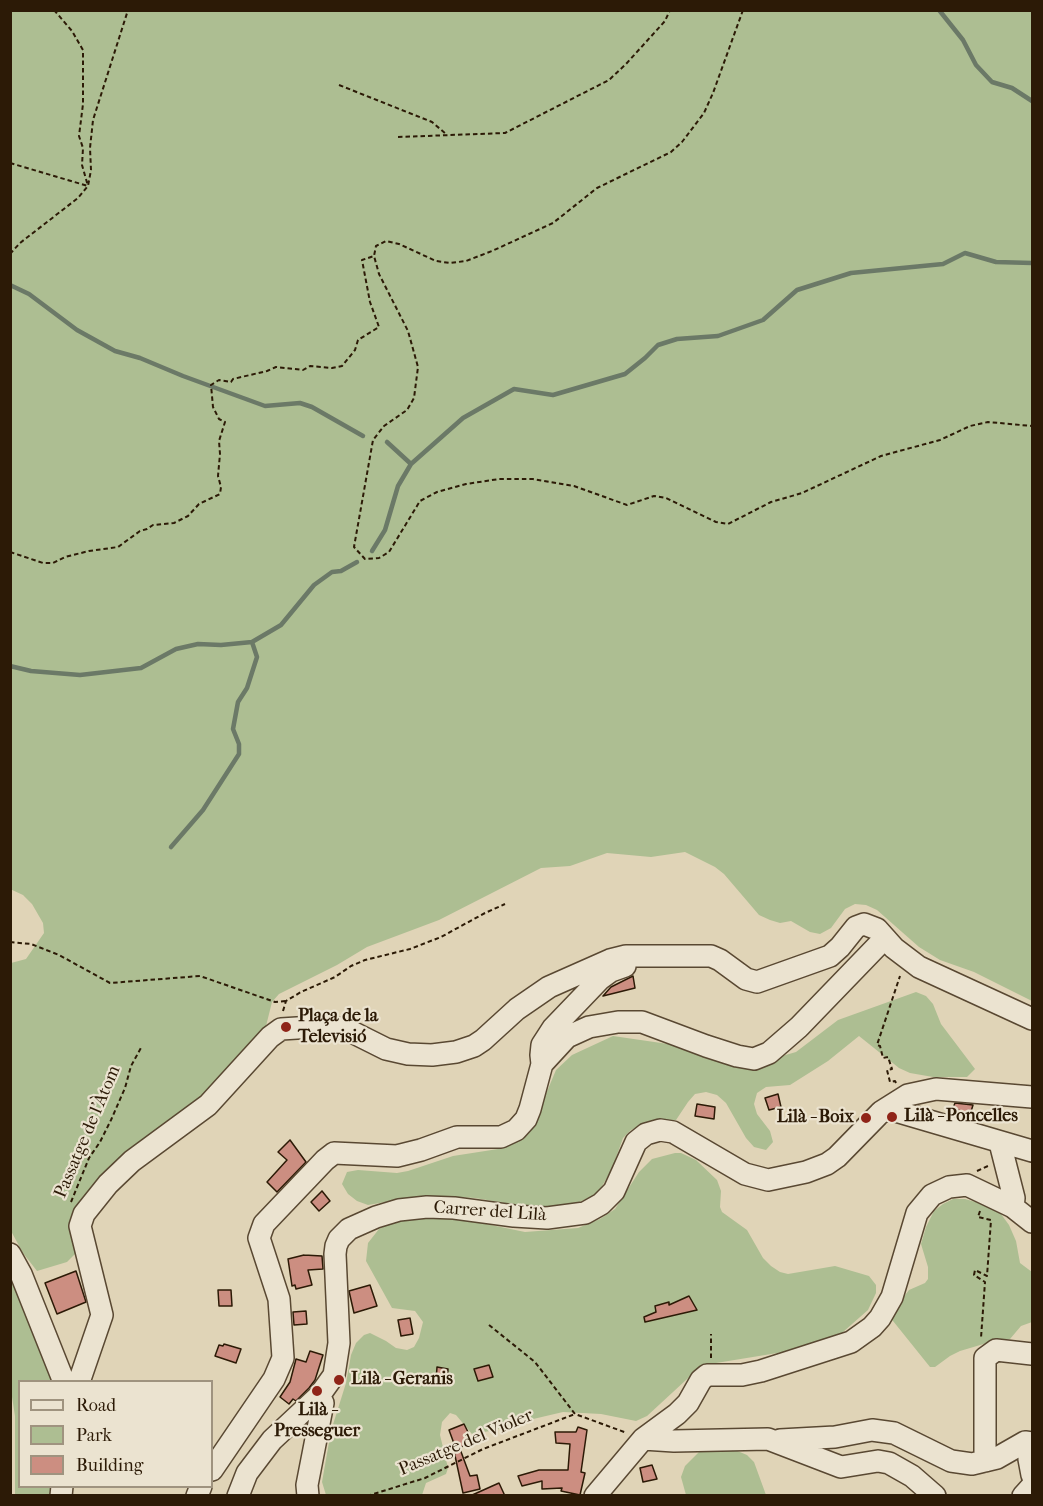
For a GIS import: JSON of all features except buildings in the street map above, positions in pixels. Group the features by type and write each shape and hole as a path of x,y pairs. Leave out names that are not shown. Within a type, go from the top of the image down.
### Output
{"street":[{"path":"80,1380 102,1315 80,1226 84,1214 95,1199 132,1161 208,1105 270,1037 281,1029 329,1026 408,1054 456,1052 474,1046 483,1040 517,1009 549,987 610,960 626,956 714,956 746,979 757,982 830,956 860,925 873,927 908,960 919,967 1032,1019"},
{"path":"542,1064 567,1037 589,1026 618,1022 642,1022 706,1047 754,1059 770,1053 799,1027 884,939"},
{"path":"213,1469 274,1379 283,1358 279,1299 259,1238 264,1224 334,1153 397,1156 462,1136 501,1137 512,1133 528,1114 542,1064 542,1045 553,1028 600,979 618,968 651,957"},
{"path":"880,1112 914,1093 936,1089 1032,1097"},
{"path":"880,1112 892,1110 903,1112 1002,1150 1032,1151"},
{"name":"Carrer del Lilà","path":"238,1496 248,1473 272,1440 330,1383 338,1360 339,1343 334,1254 343,1234 357,1226 399,1210 427,1207 547,1218 585,1213 601,1204 614,1191 636,1142 646,1134 660,1130 673,1132 753,1177 778,1179 817,1169 837,1157 880,1112"},
{"path":"1002,1150 1014,1198 1013,1207"},
{"path":"595,1496 644,1439 688,1403 704,1377 711,1374 742,1375 761,1371 839,1346 862,1335 880,1318 892,1297 906,1245 921,1206 940,1190 967,1185 1013,1207 1032,1222"},
{"path":"10,1254 21,1274 63,1380"},
{"path":"985,1461 985,1358 996,1350 1032,1354"},
{"path":"308,1496 307,1485 323,1403 319,1396"},
{"path":"644,1439 674,1441 804,1440 872,1430 894,1432 951,1461 972,1464 997,1458 1025,1442 1032,1444 1029,1459 1032,1475"},
{"path":"768,1439 841,1467 878,1461 890,1463 912,1476 935,1496"},
{"path":"1023,1496 1032,1486"}],"path":[{"path":"54,10 72,31 83,50 84,104 80,136 84,174 88,186"},
{"path":"10,254 20,243 78,198 88,186 93,120 128,10"},
{"path":"398,137 505,134 609,80 665,21 670,10"},
{"path":"743,10 704,113 682,142 671,152 597,188 553,223 492,252 466,261 450,263 435,261 399,244 386,241 376,246 374,256 379,274 408,331 418,367 414,398 407,410 384,426 373,440 354,547 365,559 379,558 389,552 420,501 437,492 466,484 499,479 533,479 574,486 627,505 654,496 666,498 716,522 728,524 771,502 802,493 881,456 940,441 970,426 988,422 1032,426"},
{"path":"339,85 432,122 446,134"},
{"path":"10,163 88,186"},
{"path":"10,552 53,563 88,551 118,547 140,531 153,525 174,523 188,516 199,504 220,494 219,441 225,422 219,419 213,407 211,385 219,380 231,382 233,379 276,367 303,370 310,366 332,368 342,366 355,350 357,340 379,327 370,302 362,260 374,256"},
{"path":"10,942 31,944 59,955 110,983 200,976 275,1002 286,1001 365,960 410,949 441,937 506,904"},
{"path":"898,1091 895,1081 890,1082 887,1070 892,1069 888,1057 884,1058 880,1046 877,1045 902,970 908,960"},
{"name":"Passatge de l'Àtom","path":"80,1226 69,1216 69,1207 88,1158 100,1142 111,1120 125,1088 131,1066 142,1046"},
{"path":"967,1185 972,1174 1002,1150"},
{"path":"981,1337 985,1282 974,1275 975,1270 987,1276 991,1220 978,1217 979,1211 986,1213"},
{"path":"489,1325 535,1362 575,1414 644,1439"},
{"path":"711,1334 711,1374"},
{"name":"Passatge del Violer","path":"367,1496 425,1478 483,1449 575,1414"}],"green space":[{"path":"11,11 1032,11 1032,1001 974,972 940,960 919,947 877,910 866,905 855,904 845,909 831,928 820,934 810,932 791,921 780,923 770,920 759,915 724,874 685,852 651,857 607,853 570,866 541,868 439,920 367,947 279,994 272,1002 264,1034 202,1098 100,1176 77,1214 75,1254 67,1262 37,1271 23,1253 11,1231 11,963 26,959 44,933 43,923 32,904 23,895 10,889"},
{"path":"916,992 926,996 933,1004 941,1024 975,1069 967,1077 933,1077 910,1073 899,1068 859,1036 828,1061 790,1085 766,1087 757,1093 754,1104 757,1114 770,1131 773,1142 766,1150 754,1147 746,1138 726,1103 717,1095 706,1092 695,1094 676,1120 646,1123 631,1130 623,1138 612,1169 601,1188 593,1196 572,1205 547,1208 475,1198 439,1196 415,1197 368,1205 348,1194 342,1184 347,1172 358,1170 397,1173 408,1171 453,1156 498,1149 522,1140 530,1132 556,1070 572,1055 613,1036 668,1044 744,1067 796,1052 838,1020"},
{"path":"681,1153 696,1160 717,1180 721,1191 722,1212 747,1230 763,1258 771,1266 788,1274 835,1266 869,1276 876,1285 876,1293 868,1310 843,1332 814,1347 710,1364 699,1368 647,1416 636,1421 601,1414 563,1412 472,1434 456,1415 450,1413 442,1422 440,1435 448,1468 446,1474 426,1483 422,1495 326,1495 322,1482 331,1431 356,1343 364,1335 370,1333 396,1348 407,1350 414,1347 423,1322 415,1311 392,1308 366,1261 368,1243 379,1229 391,1223 421,1215 452,1217 525,1232 578,1228 600,1219 615,1209 639,1172 652,1159"},
{"path":"953,1199 965,1199 986,1205 1001,1214 1009,1225 1016,1241 1020,1263 1032,1272 1032,1322 1021,1326 1010,1339 997,1340 960,1351 935,1367 930,1367 889,1316 909,1290 925,1283 928,1279 928,1267 921,1244 926,1227 934,1211"},
{"path":"10,1273 55,1380 18,1380 18,1488 60,1488 58,1495 15,1495 15,1416 10,1384"},
{"path":"701,1450 735,1450 747,1455 754,1462 766,1495 686,1495 681,1477 685,1466"}],"waterway":[{"path":"939,10 963,40 976,65 992,82 1012,88 1032,101"},
{"path":"372,551 385,530 398,486 411,464 463,418 514,389 553,395 625,374 658,345 677,339 718,336 763,320 797,290 851,273 943,264 965,253 996,262 1032,263"},
{"path":"10,285 29,294 77,330 115,351 140,358 265,406 300,403 312,407 363,436"},
{"path":"387,442 411,464"},
{"path":"10,666 31,671 80,675 141,668 176,649 198,644 221,645 252,642 281,625 314,585 332,572 341,571 357,562"},
{"path":"171,847 203,810 239,754 239,744 233,729 238,702 247,688 257,657 252,642"}],"place":[{"name":"Plaça de la Televisió","path":"286,1027"},
{"name":"Lilà - Poncelles","path":"892,1117"},
{"name":"Lilà - Boix","path":"866,1118"},
{"name":"Lilà - Geranis","path":"339,1380"},
{"name":"Lilà - Presseguer","path":"317,1391"}]}
